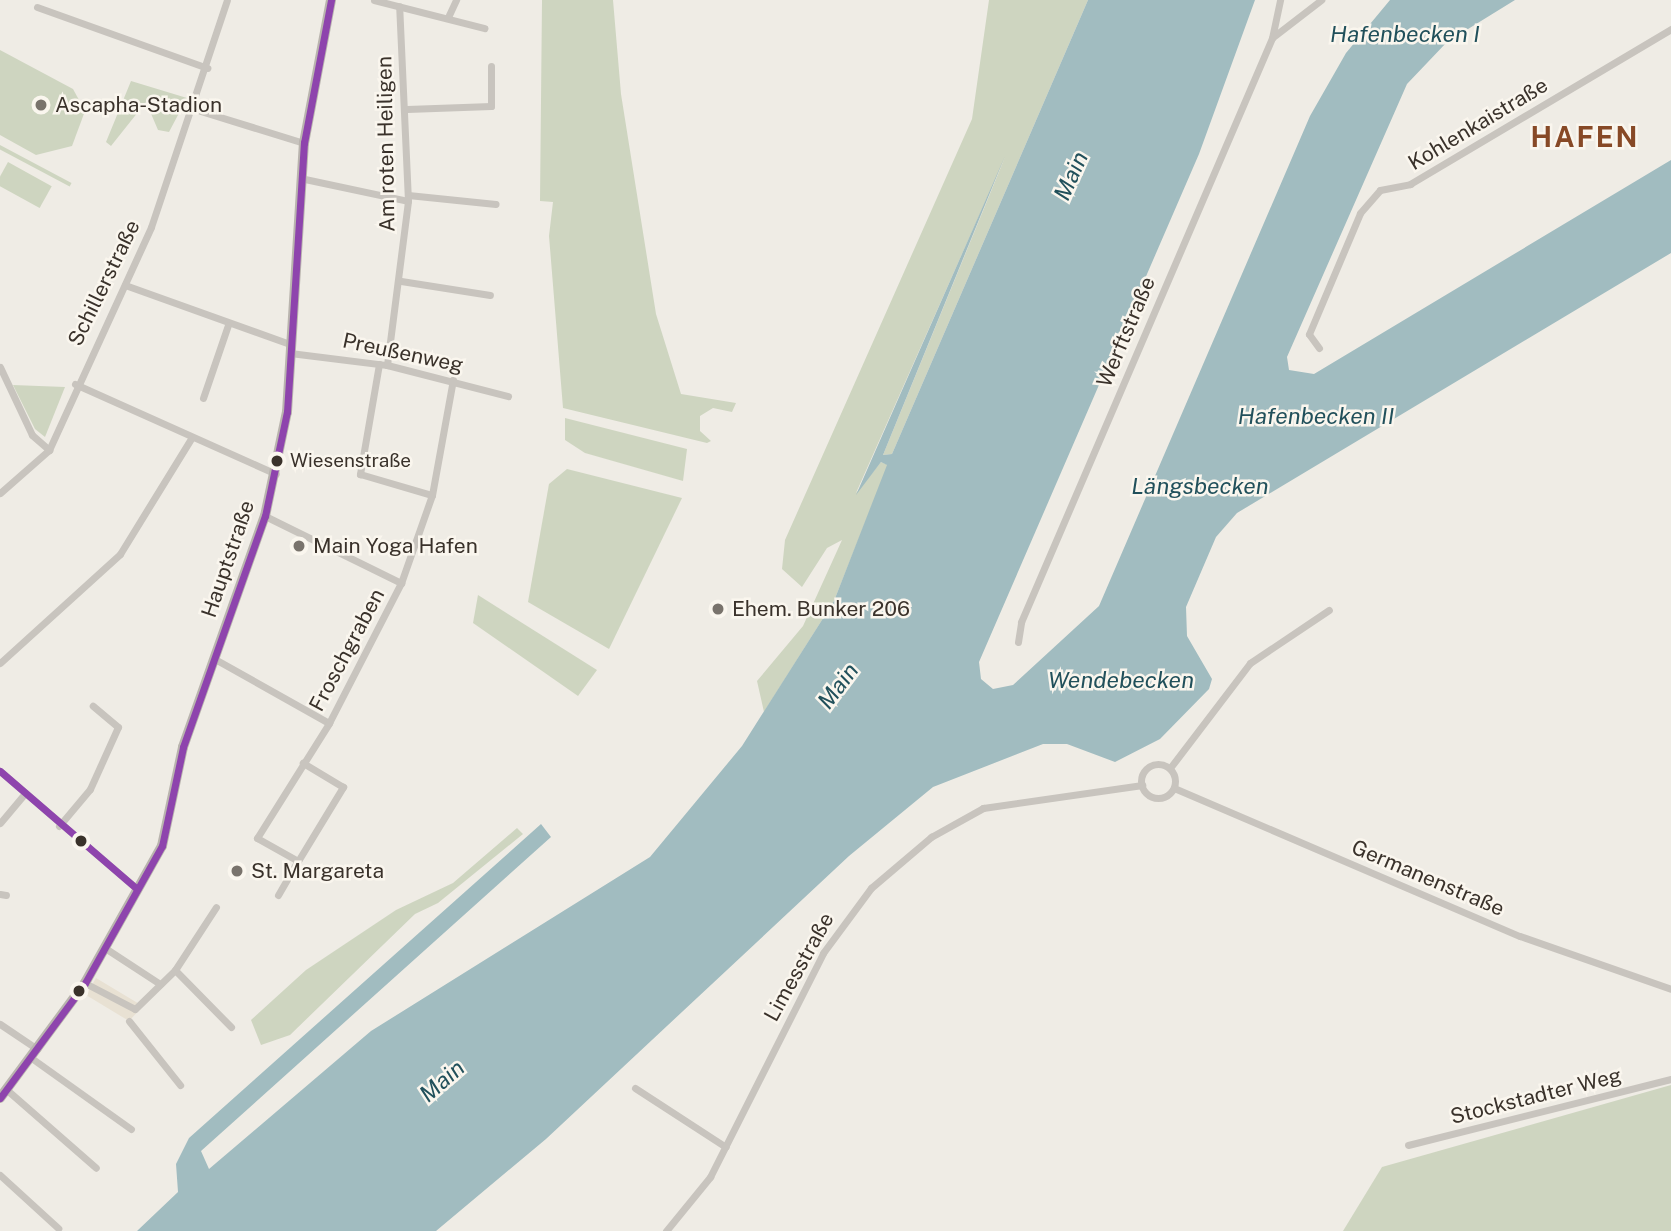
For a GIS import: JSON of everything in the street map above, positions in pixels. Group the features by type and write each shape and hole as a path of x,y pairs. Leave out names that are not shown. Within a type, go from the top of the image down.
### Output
{"street":[{"name":"Schillerstraße","path":"0,492 35,467 49,450 75,384 125,285 194,109 226,0"},
{"name":"Hauptstraße","path":"3,1094 85,983 162,846 183,747 265,516 276,474 290,349 299,178 331,0"},
{"path":"374,0 449,15 484,28"},
{"path":"449,15 456,0"},
{"name":"Werftstraße","path":"1018,642 1021,622 1272,38 1280,0"},
{"path":"1272,38 1321,0"},
{"name":"Am roten Heiligen","path":"399,6 407,109 408,198 401,281 360,474 432,495"},
{"path":"37,7 206,68"},
{"name":"Kohlenkaistraße","path":"1319,348 1309,334 1360,213 1381,190 1410,184 1671,29"},
{"path":"407,109 491,106 491,66"},
{"path":"194,109 304,143"},
{"path":"299,178 408,198 496,204"},
{"path":"401,281 490,295"},
{"name":"Preußenweg","path":"125,285 290,349 453,380 508,396"},
{"path":"203,398 228,324"},
{"path":"0,367 2,383 32,435 49,450"},
{"name":"Froschgraben","path":"298,861 257,838 329,723 401,583 432,495 453,380"},
{"path":"75,384 276,474"},
{"path":"0,663 120,554 192,437"},
{"path":"265,516 401,583"},
{"path":"1170,768 1149,766 1142,785 1157,798 1174,788 1170,768 1256,657 1329,610"},
{"path":"213,658 329,723"},
{"path":"60,826 90,789 118,727 93,706"},
{"path":"278,895 343,786 303,763"},
{"path":"0,771 23,796 137,889"},
{"name":"Limesstraße","path":"666,1231 726,1147 823,953 856,904 896,866 983,808 1142,785"},
{"name":"Germanenstraße","path":"1174,788 1520,936 1671,989"},
{"path":"0,823 23,796"},
{"path":"85,983 135,1009 175,970 216,907"},
{"path":"104,948 160,984"},
{"path":"175,970 231,1027"},
{"path":"129,1021 180,1085"},
{"path":"0,1024 131,1129"},
{"name":"Stockstadter Weg","path":"1408,1145 1671,1079"},
{"path":"635,1088 726,1147"},
{"path":"3,1094 96,1168"},
{"path":"0,1175 58,1228"}],"green space":[{"path":"542,0 613,0 621,94 656,314 681,394 736,403 732,412 713,408 700,416 700,431 711,441 707,443 563,408 549,236 553,202 540,201"},
{"path":"989,0 1088,0 892,454 883,455 1005,157 856,493 881,462 888,465 834,601 764,712 757,681 803,626 842,540 827,548 802,587 782,569 785,540 972,119"},
{"name":"Ascapha-Stadion","path":"0,50 73,89 85,111 72,146 36,155 0,135"},
{"path":"131,81 187,98 169,132 158,130 146,102 111,146 106,142"},
{"path":"0,145 72,183 70,187 0,150"},
{"path":"8,162 52,186 40,208 0,186 0,176"},
{"path":"13,385 65,387 45,437 35,429"},
{"path":"565,418 687,449 683,481 585,453 565,440"},
{"path":"567,469 682,498 609,649 528,602 549,484"},
{"path":"478,595 597,670 578,696 473,623"},
{"path":"517,828 523,834 438,903 415,914 290,1035 261,1045 251,1020 306,970 396,910 453,883"},
{"path":"1671,1085 1671,1231 1343,1231 1382,1167"}],"shaded area":[{"path":"96,978 143,1006 129,1021 86,995"}],"water":[{"path":"1088,0 1255,0 1199,154 979,662 981,679 993,689 1013,685 1099,606 1310,116 1346,53 1390,0 1515,0 1447,42 1407,84 1287,357 1289,370 1314,374 1671,160 1671,253 1237,513 1216,537 1186,607 1187,636 1212,679 1209,689 1160,739 1115,762 1067,744 1043,744 933,787 849,856 546,1139 436,1231 137,1231 178,1192 176,1164 189,1138 541,824 551,837 201,1151 209,1169 371,1031 650,857 742,746 834,601 887,465 881,462 856,495 1005,156 883,455 892,454"}],"transit line":[{"path":"0,1098 85,983 162,846 183,747 265,516 287,412 304,143 331,0"},
{"path":"0,771 137,889"}],"place":[{"name":"Ascapha-Stadion","path":"41,105"},
{"name":"Wiesenstraße","path":"277,461"},
{"name":"Main Yoga Hafen","path":"299,546"},
{"name":"Ehem. Bunker 206","path":"718,609"},
{"name":"St. Margareta","path":"237,871"}],"district":[{"name":"HAFEN","path":"1585,137"}],"water label":[{"name":"Hafenbecken I","path":"1405,34"},
{"name":"Main","path":"1071,176"},
{"name":"Hafenbecken II","path":"1316,416"},
{"name":"Längsbecken","path":"1200,486"},
{"name":"Wendebecken","path":"1121,680"},
{"name":"Main","path":"838,686"},
{"name":"Main","path":"442,1081"}]}
